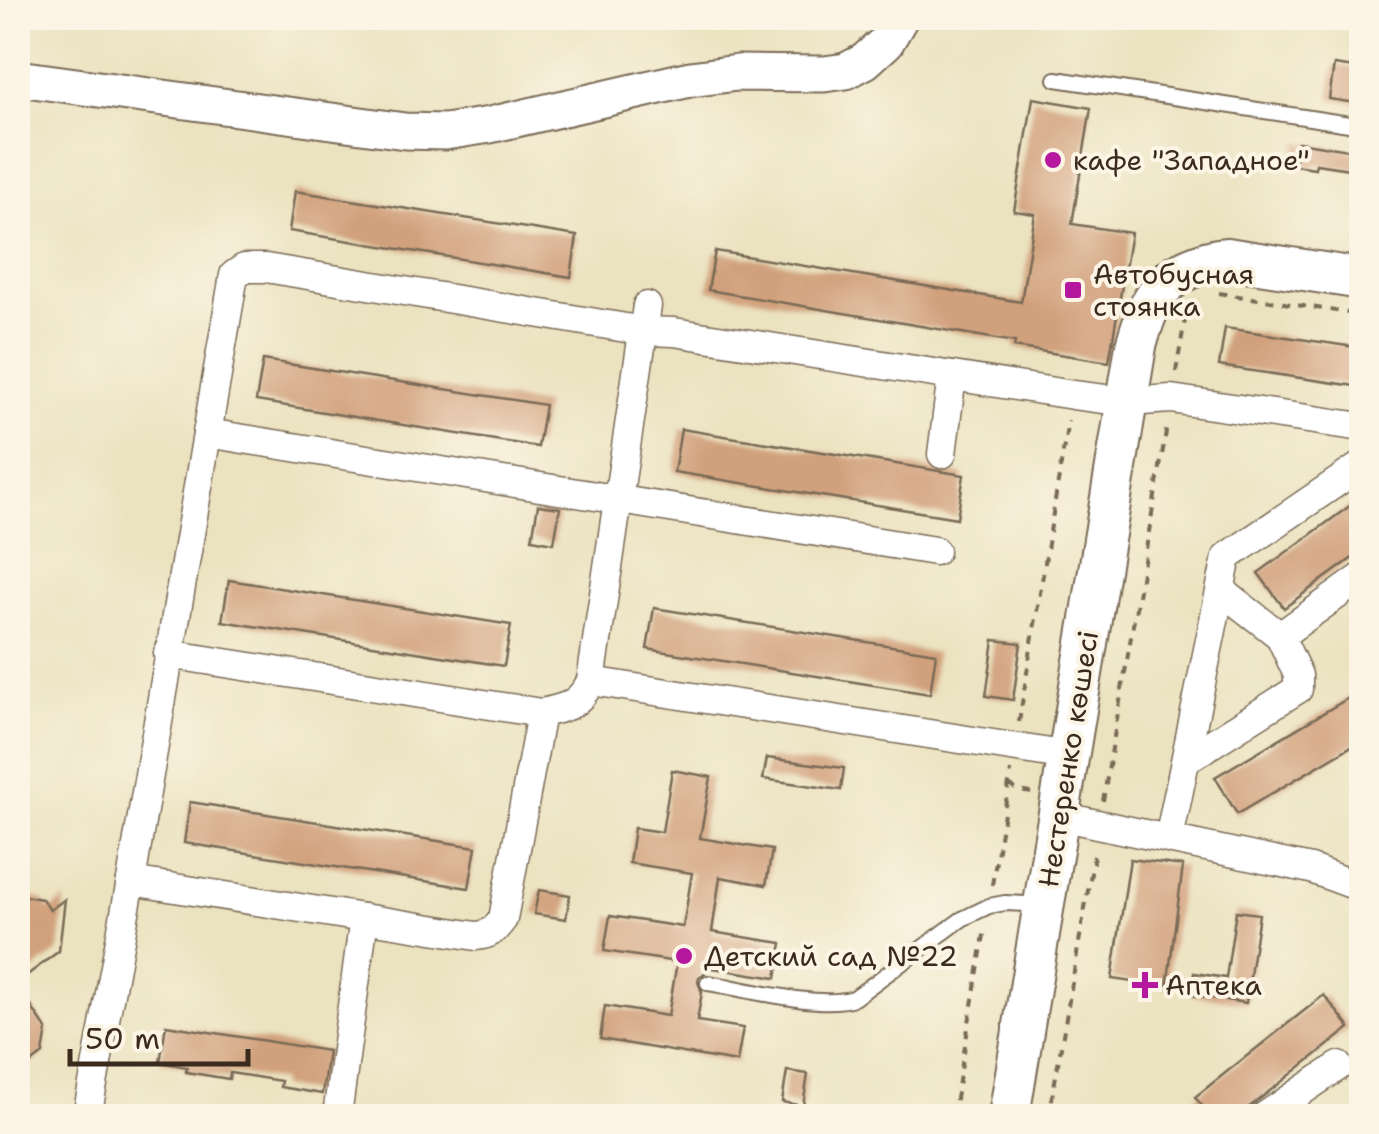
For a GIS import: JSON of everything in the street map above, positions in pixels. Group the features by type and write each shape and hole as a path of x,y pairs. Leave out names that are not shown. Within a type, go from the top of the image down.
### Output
{"main road":[{"name":"Нестеренко көшесі","path":"1009,1116 1136,346 1150,301 1180,272 1211,259 1227,258 1362,279"}],"street":[{"path":"18,78 405,131 445,132 690,79 846,71 865,61 886,42 900,18"},
{"path":"87,1116 234,275 244,268 646,319 674,332 1072,395 1128,402 1172,399 1362,428"},
{"path":"168,654 541,713 572,705 584,695 591,681 646,319"},
{"path":"942,454 952,376"},
{"path":"207,433 935,551"},
{"path":"1169,839 1227,557 1362,464"},
{"path":"1280,636 1362,577"},
{"path":"1186,760 1298,689 1298,675 1280,636 1222,588"},
{"path":"591,681 1068,756"},
{"path":"131,881 488,935 502,919 541,713"},
{"path":"1059,816 1311,869 1362,888"},
{"path":"337,1116 364,918"},
{"path":"1265,1116 1339,1066"}],"lane":[{"path":"1056,79 1362,126"},
{"path":"708,983 840,1002 854,998 962,919 989,906 1026,904 1044,909"}],"path":[{"path":"1209,291 1362,315"},
{"path":"1050,1116 1187,307"},
{"path":"952,1116 1072,395"}],"building":[{"path":"1334,65 1362,69 1362,104 1329,99"},
{"path":"1033,98 1091,108 1072,224 1131,233 1109,362 1014,347 1015,342 708,290 715,251 1021,302 1035,214 1014,211"},
{"path":"1298,142 1362,152 1362,171 1294,165"},
{"path":"295,191 577,236 571,277 289,231"},
{"path":"1225,328 1362,348 1362,387 1219,366"},
{"path":"263,360 545,405 538,447 256,401"},
{"path":"681,429 964,475 957,518 674,472"},
{"path":"1362,497 1362,551 1284,608 1258,573"},
{"path":"538,505 560,508 554,543 532,539"},
{"path":"229,580 511,625 504,666 222,621"},
{"path":"654,608 936,653 930,694 647,649"},
{"path":"994,640 1021,643 1013,700 986,696"},
{"path":"1362,690 1362,740 1237,814 1215,777"},
{"path":"767,758 844,768 841,790 763,779"},
{"path":"672,770 711,777 700,838 772,850 766,885 720,877 712,932 782,943 776,978 706,967 698,982 702,992 697,1021 743,1028 737,1062 600,1039 605,1006 668,1016 677,962 604,951 610,916 683,927 692,873 629,863 634,828 662,832"},
{"path":"190,802 476,847 469,888 184,843"},
{"path":"1130,859 1183,866 1167,987 1112,979"},
{"path":"539,890 570,895 566,919 534,914"},
{"path":"18,895 42,899 50,910 65,899 59,951 18,982"},
{"path":"1236,911 1259,914 1246,1003 1191,995 1194,973 1226,978"},
{"path":"18,987 47,1030 43,1054 18,1073"},
{"path":"1324,995 1350,1028 1238,1116 1210,1116 1195,1097"},
{"path":"166,1025 328,1051 322,1094 280,1087 281,1081 230,1073 229,1079 186,1072 187,1067 160,1062"},
{"path":"787,1071 808,1074 803,1106 782,1102"}],"place":[{"name":"кафе \"Западное\"","path":"1053,160"},
{"name":"Автобусная стоянка","path":"1073,290"},
{"name":"Детский сад №22","path":"684,956"},
{"name":"Аптека","path":"1145,985"}]}
